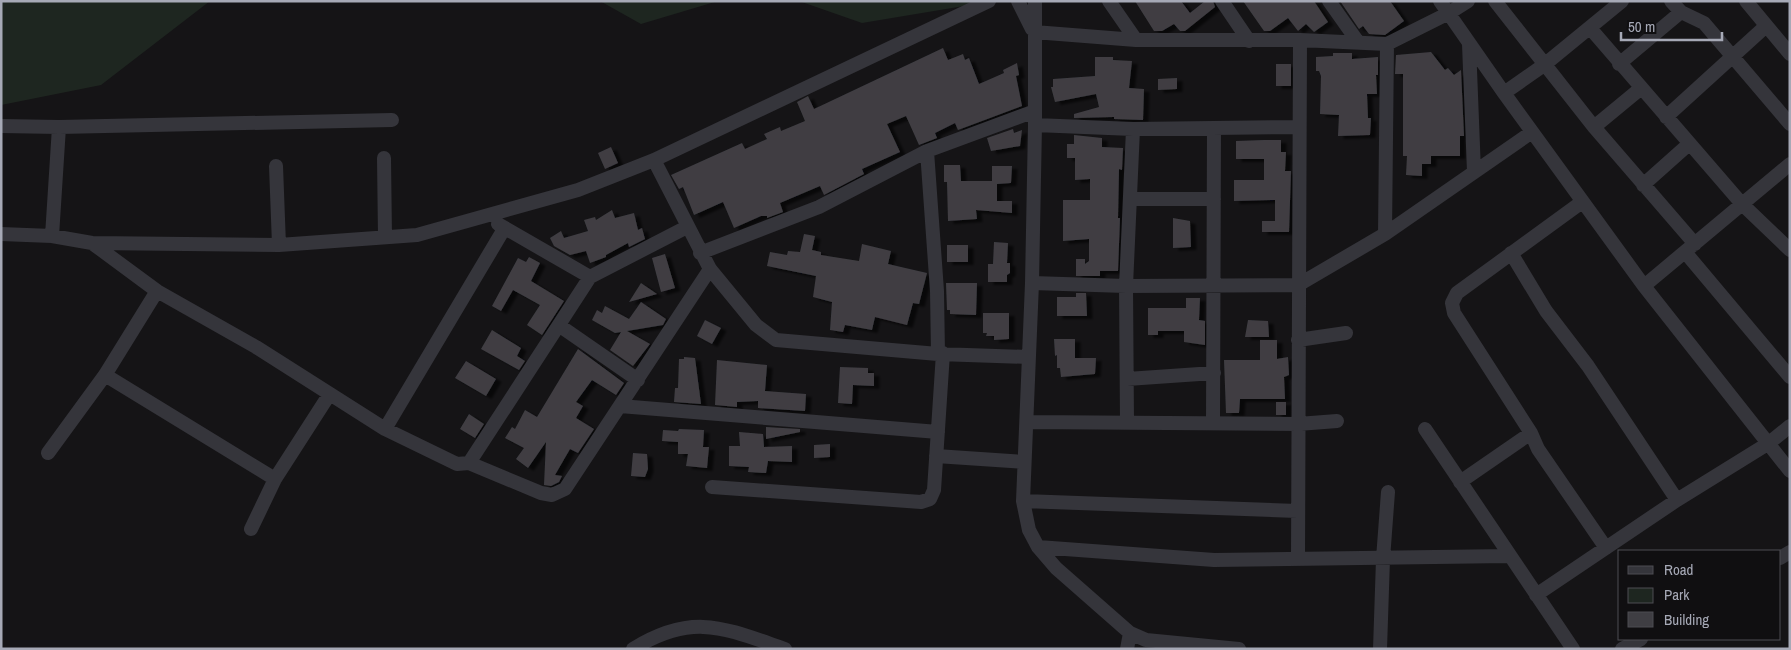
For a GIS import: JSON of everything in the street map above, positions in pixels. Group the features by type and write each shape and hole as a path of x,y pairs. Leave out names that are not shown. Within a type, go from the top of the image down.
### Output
{"street":[{"path":"1,234 52,236 92,244 279,245 417,235 488,217 578,190 654,160 989,1"},
{"path":"1018,1 1034,32"},
{"path":"1035,1 1032,283 1023,501 1028,530 1038,547 1056,568 1130,633 1146,640 1239,649"},
{"path":"1109,1 1136,40"},
{"path":"1222,1 1249,41"},
{"path":"1329,1 1358,42"},
{"path":"1440,1 1582,202 1644,286 1790,471"},
{"path":"1034,32 1136,40 1300,40 1387,44 1449,14 1468,1"},
{"path":"1495,1 1594,127 1644,184 1690,248 1790,377"},
{"path":"1504,93 1544,65 1622,1"},
{"path":"1670,1 1681,12 1704,23 1790,124"},
{"path":"1746,1 1790,54"},
{"path":"1619,64 1681,12"},
{"path":"1666,117 1766,26"},
{"path":"1590,28 1640,89 1742,204 1790,250"},
{"path":"1298,559 1300,40"},
{"path":"1469,43 1474,172"},
{"path":"1386,234 1387,44"},
{"path":"1594,127 1640,89"},
{"path":"700,253 819,206 928,151 1035,118 1133,129 1299,127"},
{"path":"1,126 59,127 392,120"},
{"path":"52,236 59,127"},
{"path":"1127,422 1126,286 1133,129"},
{"path":"1213,422 1214,129"},
{"path":"1032,283 1126,286 1298,285 1386,234 1532,132"},
{"path":"1644,184 1689,144"},
{"path":"712,487 921,502 930,499 934,490 941,354 928,151"},
{"path":"384,158 385,237"},
{"path":"654,160 700,253 710,269 756,325 776,340 941,354 1028,357"},
{"path":"1644,286 1790,164"},
{"path":"276,166 279,245"},
{"path":"1130,200 1214,199"},
{"path":"1582,202 1458,292 1452,303 1454,313 1531,433 1538,449 1606,548"},
{"path":"488,217 504,229 590,277"},
{"path":"469,463 560,326 590,277 687,227"},
{"path":"385,429 504,229"},
{"path":"92,244 157,291 256,347 385,429 457,464 469,463 541,494 552,495 564,489 710,269"},
{"path":"1512,253 1546,311 1588,366 1677,500"},
{"path":"48,453 105,374 157,291"},
{"path":"560,326 638,380"},
{"path":"1298,340 1346,333"},
{"path":"1126,379 1214,372"},
{"path":"105,374 275,479"},
{"path":"251,529 275,479 329,395"},
{"path":"620,406 938,432"},
{"path":"1027,422 1298,424 1338,421"},
{"path":"1536,595 1677,500 1768,443 1790,426"},
{"path":"1425,429 1508,556 1573,649"},
{"path":"1460,482 1531,433"},
{"path":"936,456 1024,462"},
{"path":"1380,649 1383,559 1388,492"},
{"path":"1023,501 1297,511"},
{"path":"1038,547 1214,560 1508,556"},
{"path":"634,649 656,635 698,625 731,630 785,649"},
{"path":"1127,649 1130,633"},
{"path":"1622,649 1639,640"}],"green space":[{"path":"1,1 210,1 101,85 1,105"},
{"path":"600,1 718,1 641,24"},
{"path":"799,1 994,1 862,23"}],"building":[{"path":"1135,1 1181,1 1190,13 1205,1 1213,1 1215,7 1185,31 1180,31 1174,24 1162,31 1154,31"},
{"path":"1243,1 1314,1 1328,22 1314,32 1306,24 1298,31 1288,18 1270,31 1264,31"},
{"path":"1340,1 1390,1 1404,21 1385,35 1369,34 1363,26 1359,29"},
{"path":"943,48 948,60 963,54 965,60 969,58 979,84 1004,73 1003,70 1017,63 1019,75 1016,76 1022,106 958,130 955,123 935,133 937,138 919,145 906,116 887,124 900,152 862,169 864,174 824,195 820,186 780,203 783,212 767,218 767,216 761,216 734,228 723,202 694,215 683,187 679,189 671,175 742,143 745,149 767,139 764,134 780,127 781,131 805,121 797,102 808,96 814,109"},
{"path":"1431,52 1445,70 1448,68 1454,75 1461,70 1464,136 1460,136 1460,156 1431,156 1431,164 1422,164 1422,176 1406,175 1407,156 1403,156 1403,74 1395,74 1396,55"},
{"path":"1333,53 1352,53 1352,59 1378,57 1378,75 1376,75 1377,94 1367,94 1368,118 1371,118 1370,135 1338,136 1339,115 1320,114 1321,76 1319,71 1316,71 1316,57 1333,56"},
{"path":"1095,57 1113,57 1113,60 1132,61 1129,88 1144,89 1143,120 1114,119 1114,117 1074,118 1074,114 1099,107 1096,94 1055,102 1051,87 1053,87 1053,79 1095,76"},
{"path":"1276,64 1291,64 1291,86 1276,86"},
{"path":"1177,78 1177,89 1158,90 1158,79"},
{"path":"1013,129 1014,133 1022,130 1020,146 991,151 987,138"},
{"path":"1074,135 1102,138 1102,147 1123,148 1122,170 1119,169 1118,271 1100,271 1100,276 1076,276 1076,259 1085,259 1085,264 1089,261 1089,239 1063,241 1063,200 1090,200 1090,179 1075,180 1075,158 1067,158 1067,144 1074,144"},
{"path":"1281,140 1281,152 1286,152 1285,171 1291,171 1289,232 1262,232 1262,221 1275,221 1275,200 1234,201 1234,180 1264,180 1264,159 1236,159 1236,141"},
{"path":"611,147 618,163 605,169 598,153"},
{"path":"944,165 960,165 961,181 992,181 992,166 1012,166 1011,183 997,184 997,201 1012,201 1012,213 976,210 977,219 948,221 947,182 944,182"},
{"path":"612,210 615,218 634,213 638,230 642,228 645,239 629,247 628,243 606,255 606,257 590,263 586,251 570,255 554,246 550,238 561,231 564,238 588,231 584,220 595,217 596,220"},
{"path":"1173,218 1190,221 1191,247 1173,248"},
{"path":"804,234 815,236 812,250 821,252 821,255 859,261 862,244 891,251 888,264 927,273 919,304 913,303 907,325 875,317 872,330 845,325 843,332 830,330 832,302 813,297 816,276 767,266 770,252 787,255 788,251 800,252"},
{"path":"994,242 1008,243 1007,263 1010,263 1010,273 1007,275 1007,282 988,282 988,264 993,264"},
{"path":"947,245 968,245 968,262 947,262"},
{"path":"665,254 675,288 661,292 652,258"},
{"path":"529,257 540,263 531,281 564,301 542,335 527,325 540,305 513,290 501,311 492,306 518,258 526,262"},
{"path":"641,283 657,294 629,302"},
{"path":"946,283 977,283 976,315 950,314 950,310 947,310"},
{"path":"1076,293 1086,293 1087,316 1057,316 1057,297 1076,297"},
{"path":"1186,298 1200,298 1199,320 1205,321 1205,345 1184,342 1184,331 1158,331 1158,335 1148,335 1148,308 1186,308"},
{"path":"641,302 666,319 663,325 627,331 650,344 633,366 610,350 621,332 615,333 592,320 597,310 602,313 605,306 629,319"},
{"path":"983,313 1009,313 1009,339 994,340 994,336 986,336 987,333 983,333"},
{"path":"705,320 721,328 712,344 697,336"},
{"path":"1248,320 1268,321 1269,337 1245,337"},
{"path":"492,330 521,348 517,356 525,361 519,370 481,349"},
{"path":"1054,339 1075,339 1075,358 1096,358 1095,374 1061,377 1060,368 1057,368"},
{"path":"1260,340 1277,340 1277,359 1288,357 1289,375 1284,377 1285,399 1240,399 1239,413 1226,413 1224,360 1260,360"},
{"path":"578,349 624,383 616,395 592,380 576,402 583,406 576,418 594,429 578,453 570,449 555,475 562,476 559,482 551,486 544,485 546,442 528,468 516,459 524,448 505,438 512,427 515,429 525,410 537,417"},
{"path":"684,357 695,358 701,404 674,402 675,388 678,388 679,359 684,359"},
{"path":"717,360 767,365 765,391 806,394 805,411 758,408 758,401 737,402 737,407 715,405"},
{"path":"466,361 496,379 486,396 455,378"},
{"path":"840,367 868,368 868,373 874,373 874,386 853,385 852,404 838,403"},
{"path":"1276,402 1286,402 1286,415 1276,415"},
{"path":"469,414 484,424 475,438 460,429"},
{"path":"766,427 800,429 800,432 766,439"},
{"path":"679,429 704,430 703,447 709,447 707,468 686,466 688,454 678,454 678,442 662,441 663,430 678,431"},
{"path":"739,432 763,434 764,447 792,446 792,462 768,461 766,473 748,472 749,467 729,466 729,446 740,446"},
{"path":"830,444 830,457 814,458 814,445"},
{"path":"633,453 647,454 648,469 645,477 631,476"}]}
